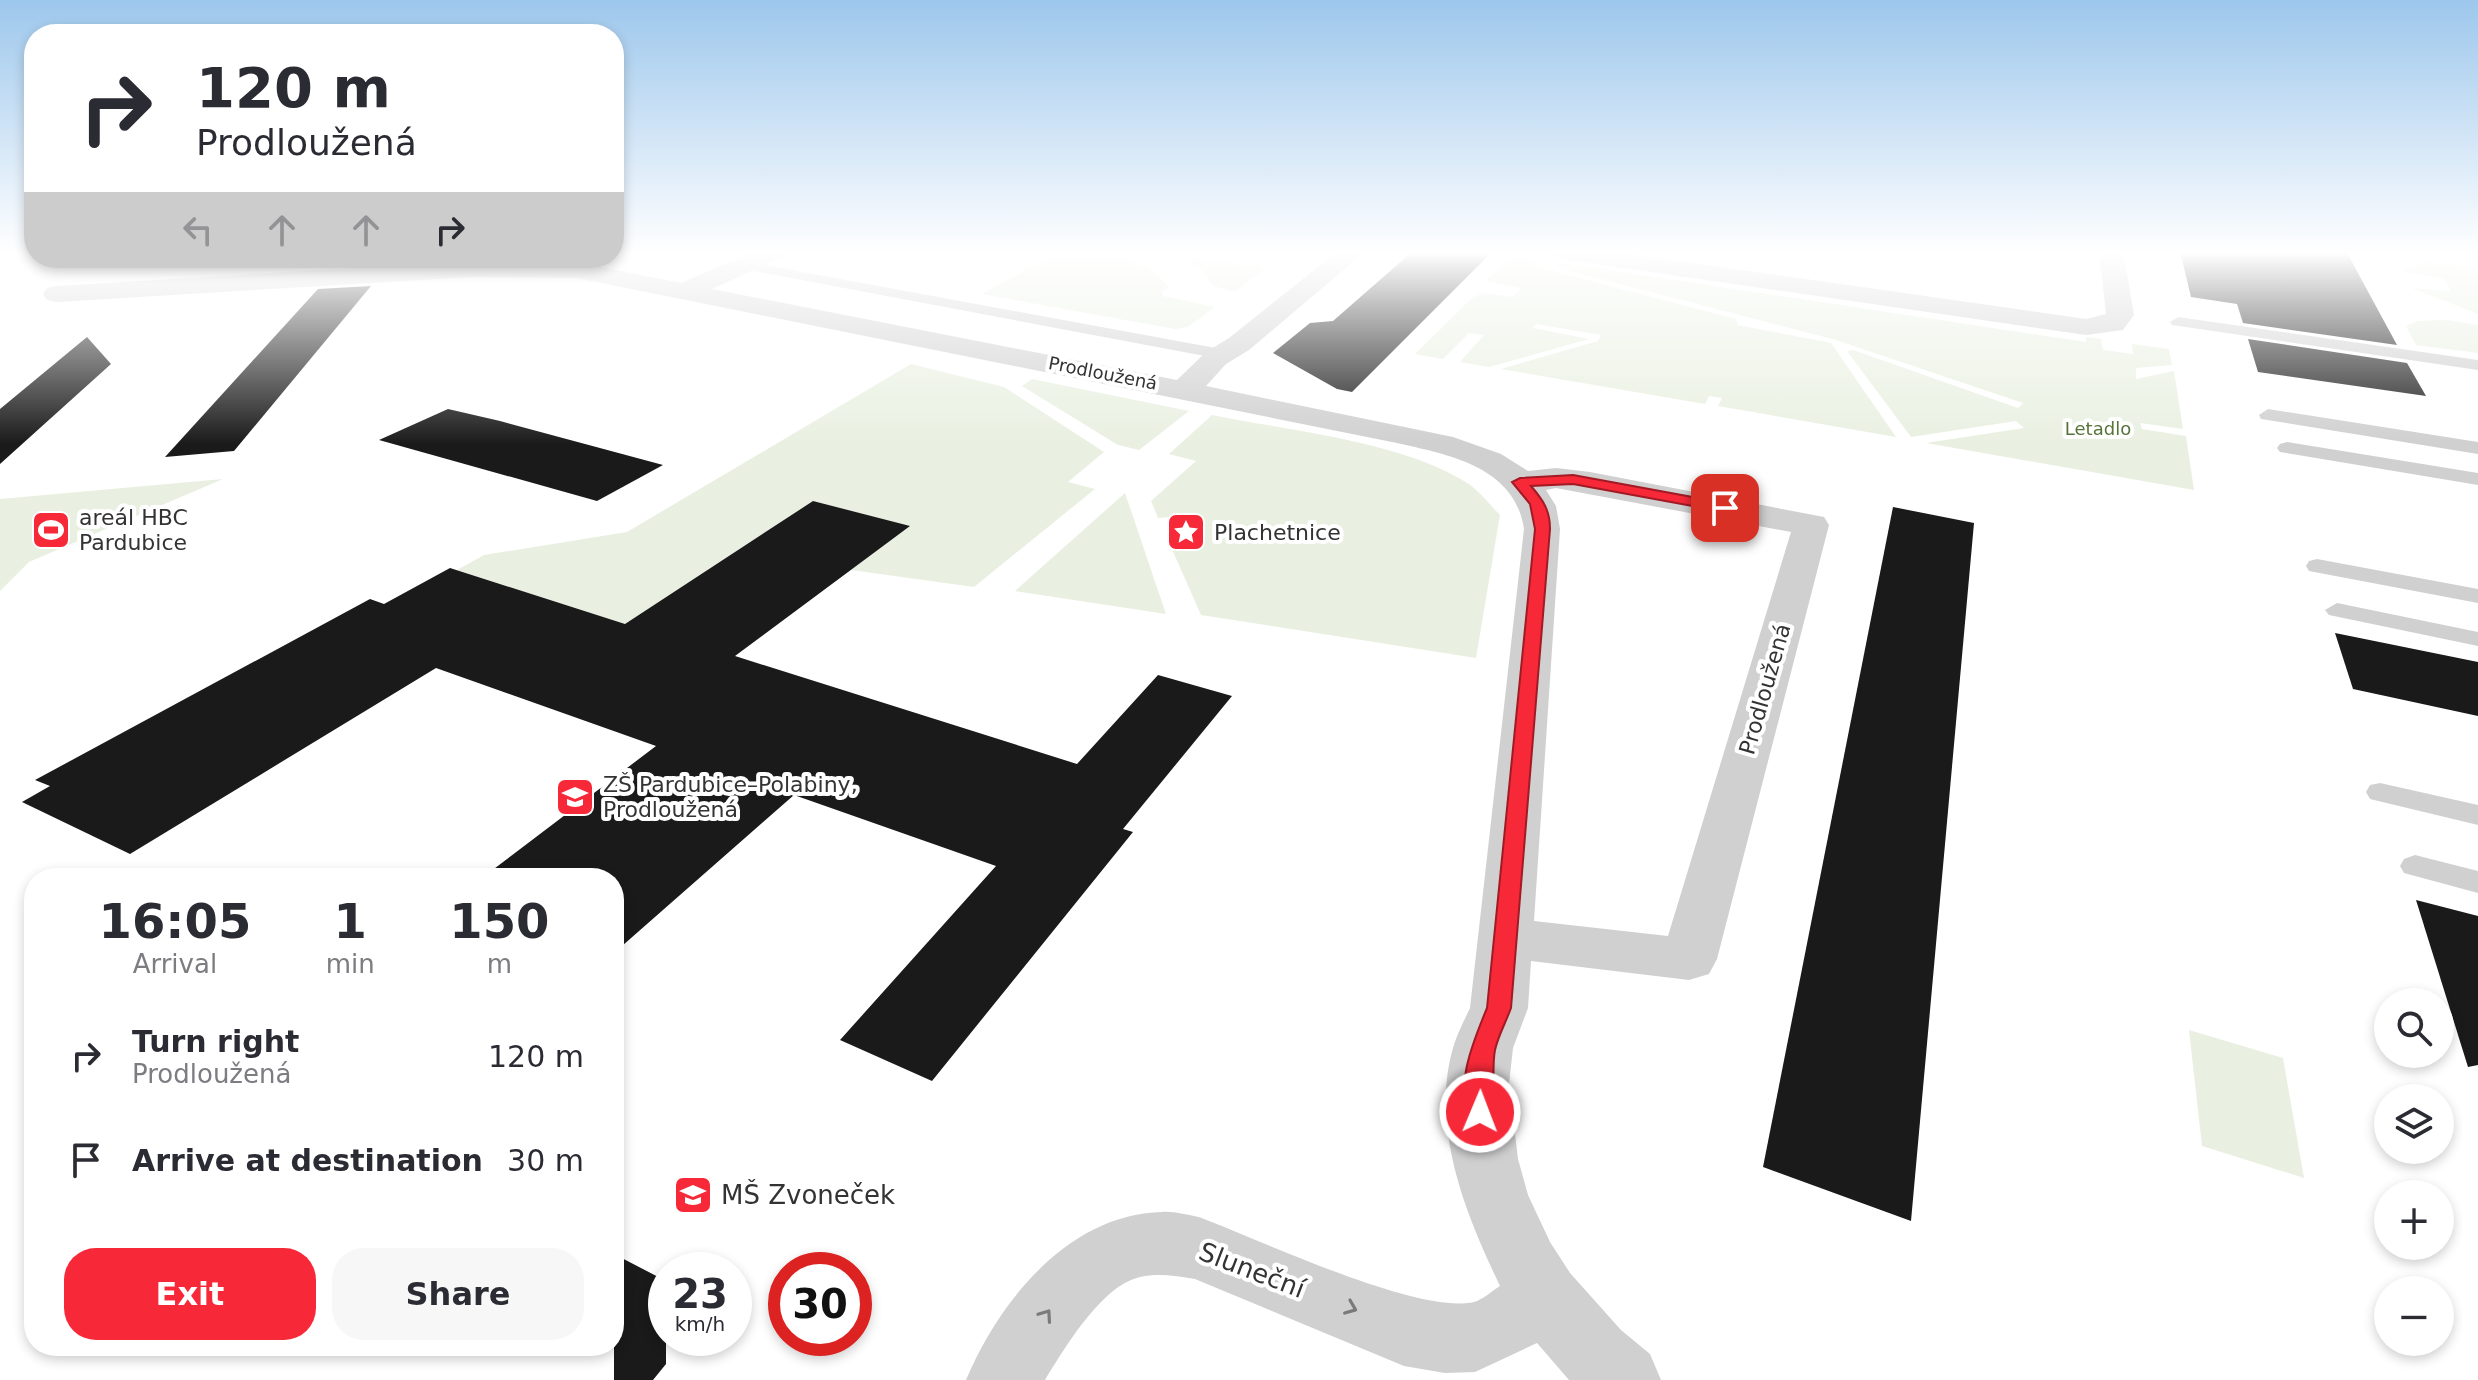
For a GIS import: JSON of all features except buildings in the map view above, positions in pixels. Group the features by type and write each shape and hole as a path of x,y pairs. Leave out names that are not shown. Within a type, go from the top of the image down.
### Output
{"street":[{"name":"Prodloužená","path":"815,315 1186,389 1447,446 1482,457 1520,482 1537,502 1543,516 1506,938 1499,1008 1483,1048 1478,1089 1481,1135 1489,1184 1510,1235 1544,1296 1576,1336 1624,1380"},
{"path":"1186,389 1221,354 1239,344 1274,315"},
{"path":"1996,315 2062,325 2102,326 2117,320 2120,315"},
{"name":"Prodloužená","path":"1506,938 1689,959 1811,525 1600,483 1556,478 1520,482"},
{"name":"Sluneční","path":"1003,1380 1057,1298 1081,1275 1124,1248 1149,1241 1174,1241 1199,1248 1404,1331 1445,1338 1475,1337 1500,1327 1544,1296"}],"lane":[{"path":"1014,315 1221,354"},
{"path":"2178,322 2478,365"},
{"path":"2268,415 2478,448"},
{"path":"2381,433 2396,466"},
{"path":"2287,448 2478,479"},
{"path":"2317,566 2478,596"},
{"path":"2449,591 2473,638"},
{"path":"2337,610 2473,638"},
{"path":"2380,792 2478,815"},
{"path":"2415,866 2478,882"}],"green space":[{"path":"1100,315 1204,315 1188,327 1175,329"},
{"path":"1454,315 1722,315 1736,319 1738,325 1831,343 1896,437 1718,406 1722,398 1709,396 1705,404 1501,369 1598,341 1601,335 1536,324 1533,328 1589,339 1489,367 1460,362 1484,335 1469,333 1443,359 1415,354"},
{"name":"Letadlo","path":"1741,315 1909,315 2086,342 2086,337 2101,339 2103,350 2133,354 2132,344 2169,349 2172,365 2136,368 2136,379 2174,371 2183,429 2140,423 2142,429 2186,436 2194,490 1926,443 2024,428 2016,421 1911,437 1847,351 1853,350 2018,408 2023,403 1836,340"},
{"path":"2447,320 2478,325 2478,353 2416,345 2406,326 2418,321"},
{"path":"911,364 1004,387 1104,452 1068,482 1095,489 974,587 851,570 909,526 813,501 625,624 457,570 484,555 627,532"},
{"path":"1032,379 1189,411 1139,450 1118,445 1022,386"},
{"path":"1212,415 1379,447 1442,469 1477,491 1500,515 1476,658 1201,615 1171,547 1200,538 1202,530 1173,517 1158,518 1151,501 1196,461 1169,454"},
{"name":"areál HBC Pardubice","path":"223,479 29,562 0,591 0,499"},
{"path":"1125,493 1166,614 1015,591"},
{"path":"2189,1030 2283,1058 2304,1178 2202,1146"}],"place":[{"name":"areál HBC Pardubice","path":"51,530"},
{"name":"Plachetnice","path":"1186,532"},
{"name":"ZŠ Pardubice–Polabiny, Prodloužená","path":"575,797"},
{"name":"MŠ Zvoneček","path":"693,1195"}],"route":[{"path":"1480,1112 1478,1089 1483,1048 1499,1008 1543,516 1537,502 1520,482 1573,479 1725,508"}]}
